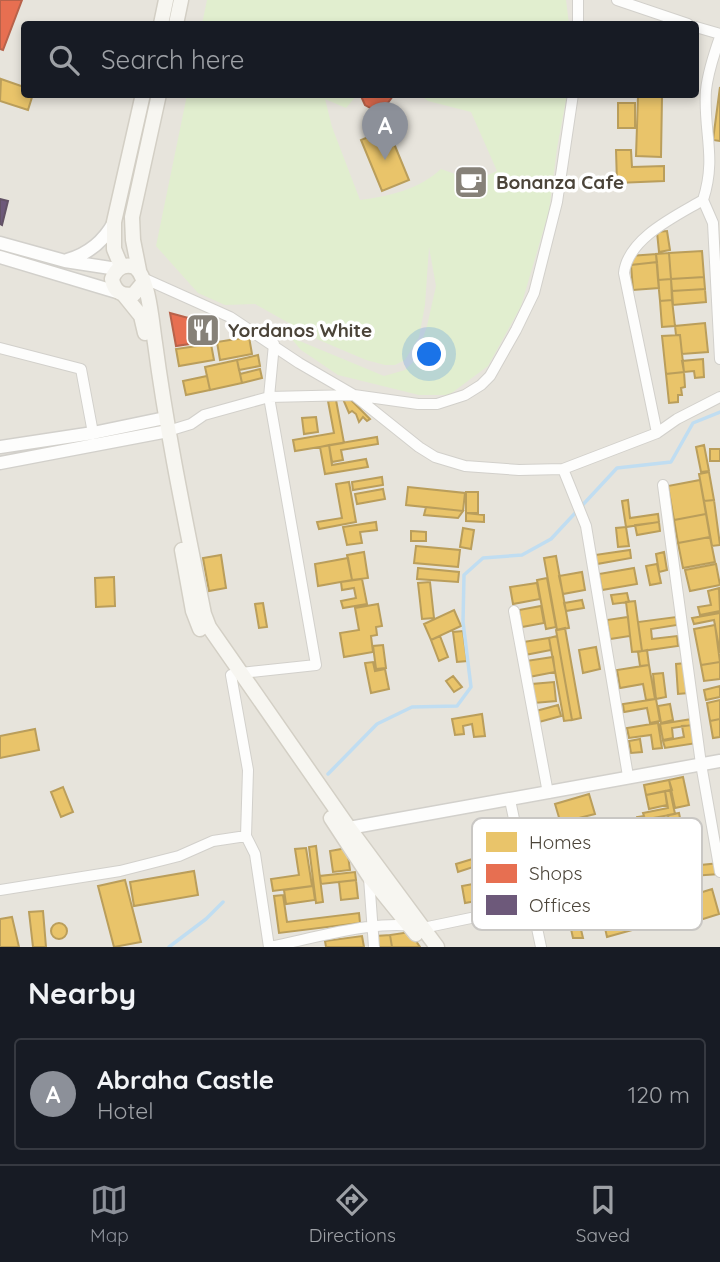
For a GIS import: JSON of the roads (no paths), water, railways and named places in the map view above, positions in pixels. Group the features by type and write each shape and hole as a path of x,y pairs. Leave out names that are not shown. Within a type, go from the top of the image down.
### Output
{"main road":[{"path":"166,0 169,21"},
{"path":"170,21 181,0"},
{"path":"119,268 114,248 114,222 142,98"},
{"path":"158,98 132,217 133,240 150,304 162,425"},
{"path":"141,277 131,265 119,268 112,279 116,289 137,308 144,325 162,425 204,614 236,674 345,831 416,926 425,947"},
{"path":"122,294 134,294 141,277"},
{"path":"345,831 369,876 437,947"}],"street":[{"path":"578,0 578,21"},
{"path":"617,0 679,21"},
{"path":"657,433 624,273 625,263 629,253 661,225 703,200 715,154 706,92 720,36 699,28"},
{"path":"0,447 93,433 191,424 204,415 269,397 354,395 418,404 438,404 465,395 490,376 534,293 557,202 572,98"},
{"path":"703,200 717,224 720,359"},
{"path":"65,261 93,248 114,222"},
{"path":"0,243 65,261 119,268"},
{"path":"0,257 122,294"},
{"path":"141,277 230,317 299,363 354,395 419,447 435,457 465,467 563,469 657,433 677,419 720,397"},
{"path":"274,344 269,397 316,665 236,674 248,770 246,836 255,854 269,947 372,927 416,926 472,916"},
{"path":"0,348 81,369 93,433"},
{"path":"0,463 162,425"},
{"path":"563,469 585,520 628,776"},
{"path":"663,485 701,764 720,873"},
{"path":"514,611 548,793"},
{"path":"345,831 628,776 720,761"},
{"path":"510,800 514,818"},
{"path":"0,890 120,871 179,856 213,841 246,836"},
{"path":"369,876 374,947"}],"waterway":[{"path":"328,774 377,724 412,707 457,706 471,687 463,622 464,575 483,558 522,555 551,539 617,468 671,462 693,423 720,412"},
{"path":"169,947 206,919 223,902"}],"place":[{"name":"Abraha Castle","path":"385,160"},
{"name":"Bonanza Cafe","path":"471,182"},
{"name":"Yordanos White","path":"203,330"}]}
